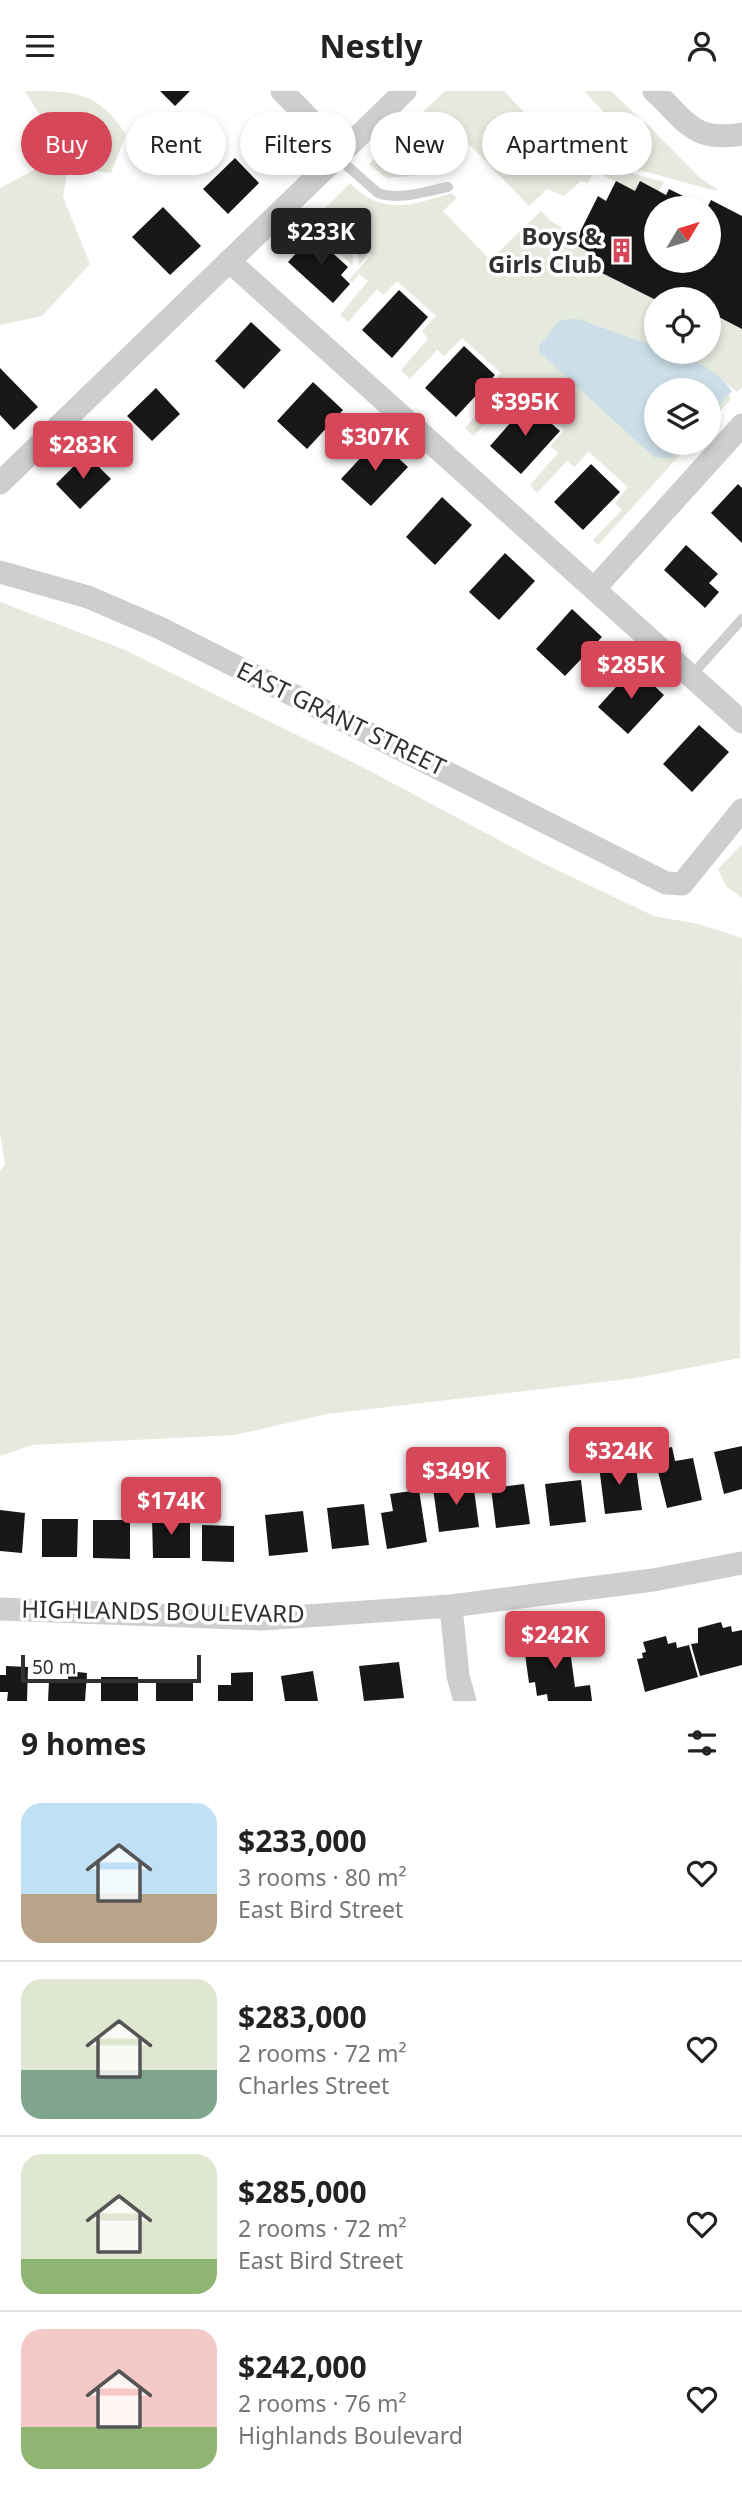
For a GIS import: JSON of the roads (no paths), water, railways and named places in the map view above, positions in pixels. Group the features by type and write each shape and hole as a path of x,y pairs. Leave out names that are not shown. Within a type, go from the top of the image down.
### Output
{"street":[{"path":"282,91 301,112"},
{"path":"356,138 405,91"},
{"path":"654,91 701,135 718,138 742,134"},
{"path":"0,483 317,175"},
{"path":"229,261 742,722"},
{"path":"594,589 742,425"},
{"name":"EAST GRANT STREET","path":"0,572 88,597 160,628 674,886 681,884 742,810"},
{"name":"HIGHLANDS BOULEVARD","path":"0,1609 263,1619 451,1606 653,1580 742,1563"},
{"path":"451,1606 458,1676 465,1701"}],"lane":[{"path":"356,171 377,193 384,195 398,196 448,187"},
{"path":"691,676 742,619"}],"place":[{"name":"Boys & Girls Club","path":"622,251"}]}
